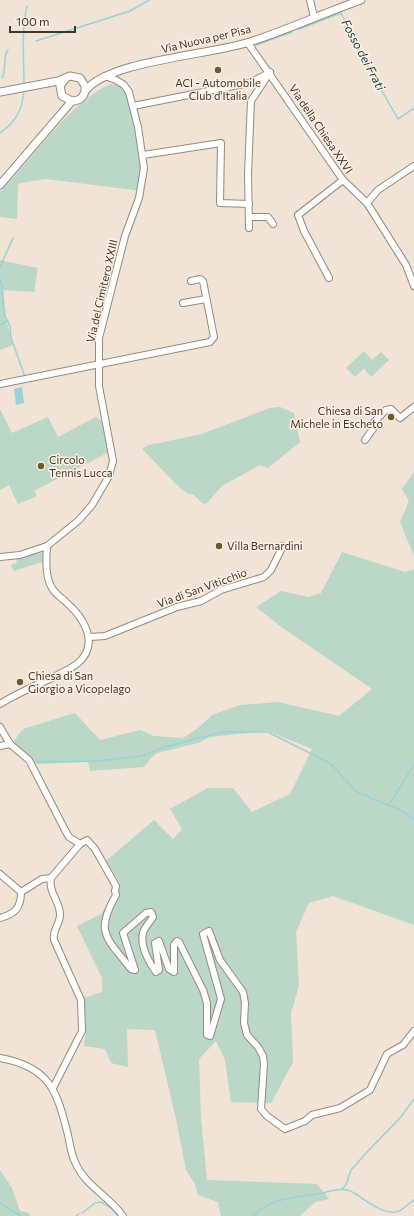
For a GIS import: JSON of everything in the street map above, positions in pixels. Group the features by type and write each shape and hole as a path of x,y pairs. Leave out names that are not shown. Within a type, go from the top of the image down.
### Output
{"main road":[{"name":"Via Nuova per Pisa","path":"102,77 146,64 248,42 360,0"},
{"path":"0,92 43,84 73,76 80,78 102,77"},
{"path":"0,185 72,101 82,98 86,90 102,77"},
{"path":"58,118 62,107 62,83 66,78"},
{"path":"80,78 86,90"},
{"path":"43,84 48,84 72,101"}],"street":[{"path":"310,0 314,17"},
{"name":"Via della Chiesa XXVI","path":"248,42 343,180 367,203 406,264 414,286"},
{"path":"134,106 248,83 270,72"},
{"path":"249,228 250,101 270,72"},
{"name":"Via del Cimitero XXIII","path":"48,546 80,520 100,492 111,469 112,455 98,386 99,338 125,236 139,198 144,168 134,106 129,92 124,85 112,78 102,77"},
{"path":"143,155 221,143 220,203 248,204"},
{"path":"367,203 378,190 414,166"},
{"path":"329,278 304,232 298,215 343,180"},
{"path":"249,217 268,217 273,224"},
{"path":"0,384 210,342 214,337 202,280 191,281"},
{"path":"183,303 206,299"},
{"path":"365,440 373,429 374,422 386,410 392,409 400,418 414,408"},
{"path":"0,557 20,555 48,546"},
{"path":"0,704 77,664 87,648 90,637 82,620 67,602 55,593 49,584 46,554 48,546"},
{"name":"Via di San Viticchio","path":"90,637 105,636 177,607 201,601 222,590 264,577 271,570 283,546"},
{"path":"0,727 10,744 29,760 64,830 72,839 80,844"},
{"path":"0,746 10,744"},
{"path":"54,1088 82,1030 83,1024 81,1000 54,940 54,929 60,918 58,905 50,885 51,878 80,844 86,840 89,842 116,886 116,895 105,918 103,926 106,936 131,969 136,970 123,933 146,913 152,912 153,917 143,932 142,937 152,966 156,972 159,970 154,943 159,941 169,969 174,972 174,945 177,941 179,942 203,990 207,1003 207,1035 210,1036 221,999 203,934 208,931 220,960 243,992 245,1003 244,1023 247,1035 258,1047 263,1056 264,1064 261,1109 267,1116 285,1129 305,1121 312,1116 340,1108 370,1090 387,1054 403,1045 414,1031"},
{"path":"0,874 21,892 21,903 18,909 0,918"},
{"path":"21,892 42,879 51,878"},
{"path":"0,1058 27,1065 41,1074 54,1088 63,1115 74,1162 87,1181 118,1209 123,1216"}],"green space":[{"path":"111,84 122,87 127,92 145,152 142,191 46,179 20,183 18,185 17,219 0,217 0,192 67,116 97,91"},
{"path":"0,260 38,268 34,292 3,290 7,323 13,345 0,350"},
{"path":"364,351 372,360 381,352 389,360 371,377 364,368 355,377 346,368"},
{"path":"280,407 294,413 300,442 268,468 260,465 222,486 207,503 203,504 194,495 187,493 180,488 143,450 143,448 149,445 202,434 270,408"},
{"name":"Circolo Tennis Lucca","path":"0,409 12,433 48,417 58,437 96,417 101,420 109,452 34,491 37,496 18,504 9,485 0,490"},
{"path":"414,472 414,556 400,522 409,501 402,489"},
{"path":"42,550 45,561 14,571 11,565 17,563 16,559"},
{"path":"342,552 405,572 414,569 414,925 333,896 309,903 296,932 299,986 291,1013 293,1062 271,1103 231,1102 225,1060 216,1041 199,1059 201,1118 207,1180 317,1184 329,1199 315,1202 300,1216 221,1216 218,1202 198,1195 195,1184 186,1170 176,1119 155,1030 127,1029 128,1067 111,1063 105,1049 84,1046 86,1030 84,998 102,992 102,978 77,926 101,914 120,883 106,861 154,820 173,839 182,829 170,809 208,788 233,788 252,812 290,794 312,749 268,731 210,737 198,743 157,753 144,767 90,771 88,762 38,764 13,742 23,729 75,713 100,740 140,730 154,736 183,738 198,728 212,715 240,705 278,702 339,716 372,689 280,626 256,607 281,591 308,597 321,593"},
{"path":"0,1170 12,1188 20,1211 29,1213 30,1216 0,1216"}],"water":[{"path":"22,387 24,403 16,405 14,389"}],"waterway":[{"path":"36,41 130,11 149,0"},
{"path":"24,85 23,35 27,6"},
{"name":"Fosso dei Frati","path":"299,29 341,13 365,61 398,119 414,108"},
{"name":"Fosso dei Frati","path":"256,45 292,32"},
{"path":"2,78 5,56 8,50"},
{"path":"0,133 6,129 18,114 22,103 24,89"},
{"name":"Fosso dei Frati","path":"25,91 35,89"},
{"path":"0,267 13,238"},
{"path":"0,280 2,284 4,314 10,326 11,338 25,377"},
{"path":"0,325 8,321"},
{"path":"35,762 95,761 135,757 142,756 165,747 222,732 268,732 331,764 356,791 397,808 414,819"},
{"path":"388,806 414,765"},
{"path":"342,1189 346,1185 351,1170 400,1118 414,1099"},
{"path":"253,1216 260,1209 277,1201 344,1189 351,1191 375,1207 390,1212 399,1211 414,1200"},
{"path":"82,1213 95,1203 101,1202 111,1208 118,1216"},
{"path":"0,1203 20,1216"}],"place":[{"name":"ACI - Automobile Club d'Italia","path":"218,70"},
{"name":"Chiesa di San Michele in Escheto","path":"391,417"},
{"name":"Circolo Tennis Lucca","path":"41,466"},
{"name":"Villa Bernardini","path":"219,546"},
{"name":"Chiesa di San Giorgio a Vicopelago","path":"20,682"}]}
